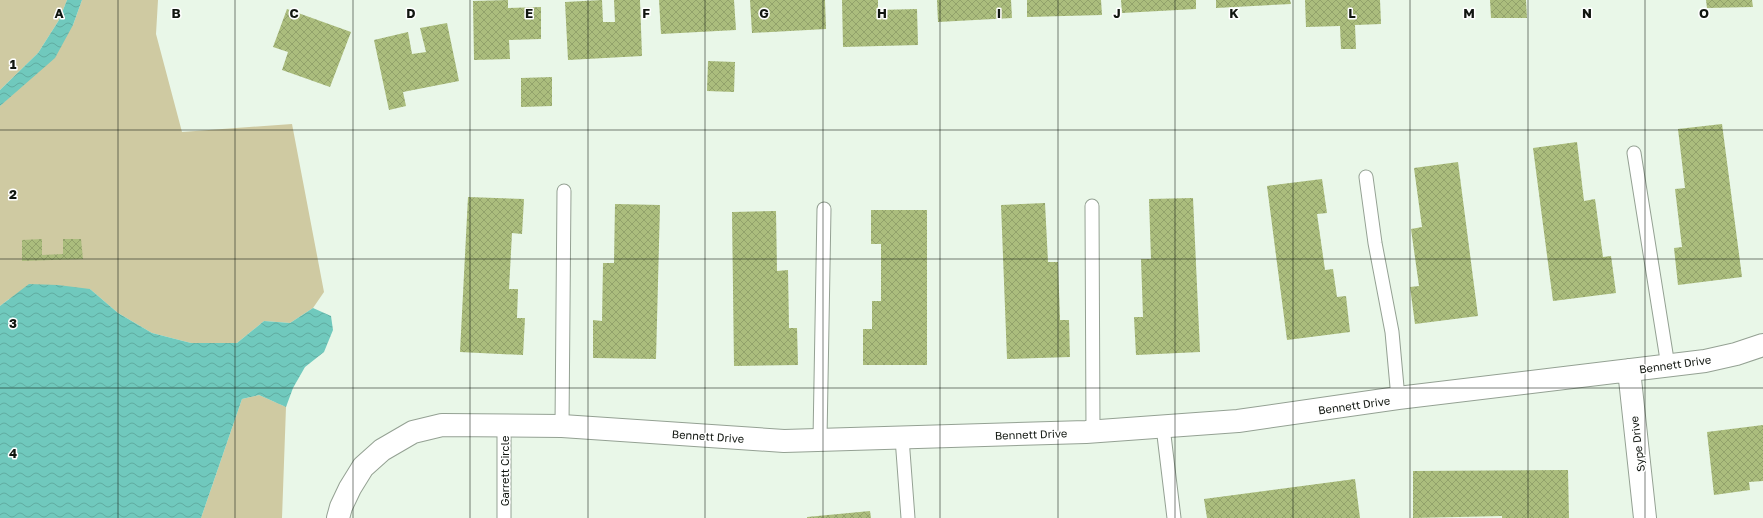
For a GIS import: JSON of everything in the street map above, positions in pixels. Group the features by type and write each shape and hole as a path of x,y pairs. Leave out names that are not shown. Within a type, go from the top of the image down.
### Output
{"street":[{"name":"Bennett Drive","path":"338,518 341,507 350,488 363,467 382,450 413,432 442,425 562,426 784,441 1093,431 1163,427 1238,421 1398,398 1668,366 1729,356 1763,345"},
{"name":"Sype Drive","path":"1628,370 1645,518"}],"lane":[{"path":"1634,153 1668,366"},
{"path":"1366,177 1375,244 1392,332 1398,398"},
{"path":"562,426 564,191"},
{"path":"1092,206 1093,431"},
{"path":"820,439 824,209"},
{"name":"Garrett Circle","path":"504,425 504,518"},
{"path":"1163,427 1174,518"},
{"path":"902,438 908,518"}],"shaded area":[{"path":"0,0 67,0 59,20 38,53 0,90"},
{"path":"82,0 158,0 156,34 182,132 292,124 324,292 313,308 290,323 264,321 237,343 191,343 152,333 118,313 90,289 9,299 0,306 0,106 22,85 73,25"},
{"path":"259,395 286,407 282,518 201,518 242,399"}],"water":[{"path":"67,0 82,0 73,25 55,58 0,106 0,90 38,53 59,20"},
{"path":"29,284 58,285 90,289 118,313 152,333 191,343 237,343 264,321 290,323 313,308 331,316 333,330 324,352 305,367 293,388 286,407 259,395 242,399 201,518 0,518 0,306"}],"building":[{"path":"508,0 508,8 541,7 541,39 509,40 510,59 474,60 473,1"},
{"path":"602,0 603,22 615,22 614,0 640,0 642,56 568,60 565,2"},
{"path":"659,0 734,0 736,30 661,34"},
{"path":"750,0 825,0 826,29 752,33"},
{"path":"842,0 878,0 878,10 917,9 918,45 843,47"},
{"path":"937,0 1011,0 1012,18 938,22"},
{"path":"1027,0 1101,0 1102,15 1027,17"},
{"path":"1121,0 1196,0 1196,9 1122,13"},
{"path":"1216,0 1290,0 1291,4 1216,8"},
{"path":"1305,0 1380,0 1381,24 1355,25 1356,49 1341,49 1340,26 1306,27"},
{"path":"1490,0 1526,0 1527,18 1491,18"},
{"path":"1706,0 1752,0 1753,7 1707,8"},
{"path":"287,9 351,32 330,87 282,70 288,52 273,47"},
{"path":"447,23 459,81 403,92 406,106 389,110 374,40 408,32 412,54 426,52 420,28"},
{"path":"708,61 735,62 734,92 707,91"},
{"path":"552,77 552,106 521,107 521,78"},
{"path":"1722,124 1742,277 1678,285 1674,248 1682,247 1675,189 1685,188 1678,129"},
{"path":"1577,142 1584,201 1595,199 1603,257 1611,256 1616,293 1553,301 1533,148"},
{"path":"1458,162 1478,316 1415,324 1410,287 1419,286 1411,229 1422,227 1414,168"},
{"path":"1322,179 1327,213 1317,214 1325,270 1333,269 1337,297 1346,296 1350,332 1287,340 1267,186"},
{"path":"468,197 524,199 522,234 512,233 509,289 518,289 517,318 525,318 523,355 460,352"},
{"path":"1193,198 1200,352 1136,355 1134,317 1143,317 1141,259 1151,259 1149,199"},
{"path":"1045,203 1048,262 1058,262 1060,320 1069,320 1070,357 1007,359 1001,205"},
{"path":"615,204 660,205 656,359 593,358 593,320 602,321 603,263 614,263"},
{"path":"871,210 927,210 927,365 863,365 863,329 872,329 872,301 881,301 881,244 871,244"},
{"path":"776,211 777,271 788,270 789,328 797,328 798,365 734,366 732,212"},
{"path":"42,239 42,255 63,254 63,239 81,239 83,259 22,261 22,240"},
{"path":"1763,425 1763,481 1749,482 1750,490 1714,495 1707,432"},
{"path":"1568,470 1569,518 1502,518 1502,516 1413,518 1413,471"},
{"path":"1355,479 1360,518 1207,518 1204,499"},
{"path":"870,511 871,518 807,518 807,517"}]}
